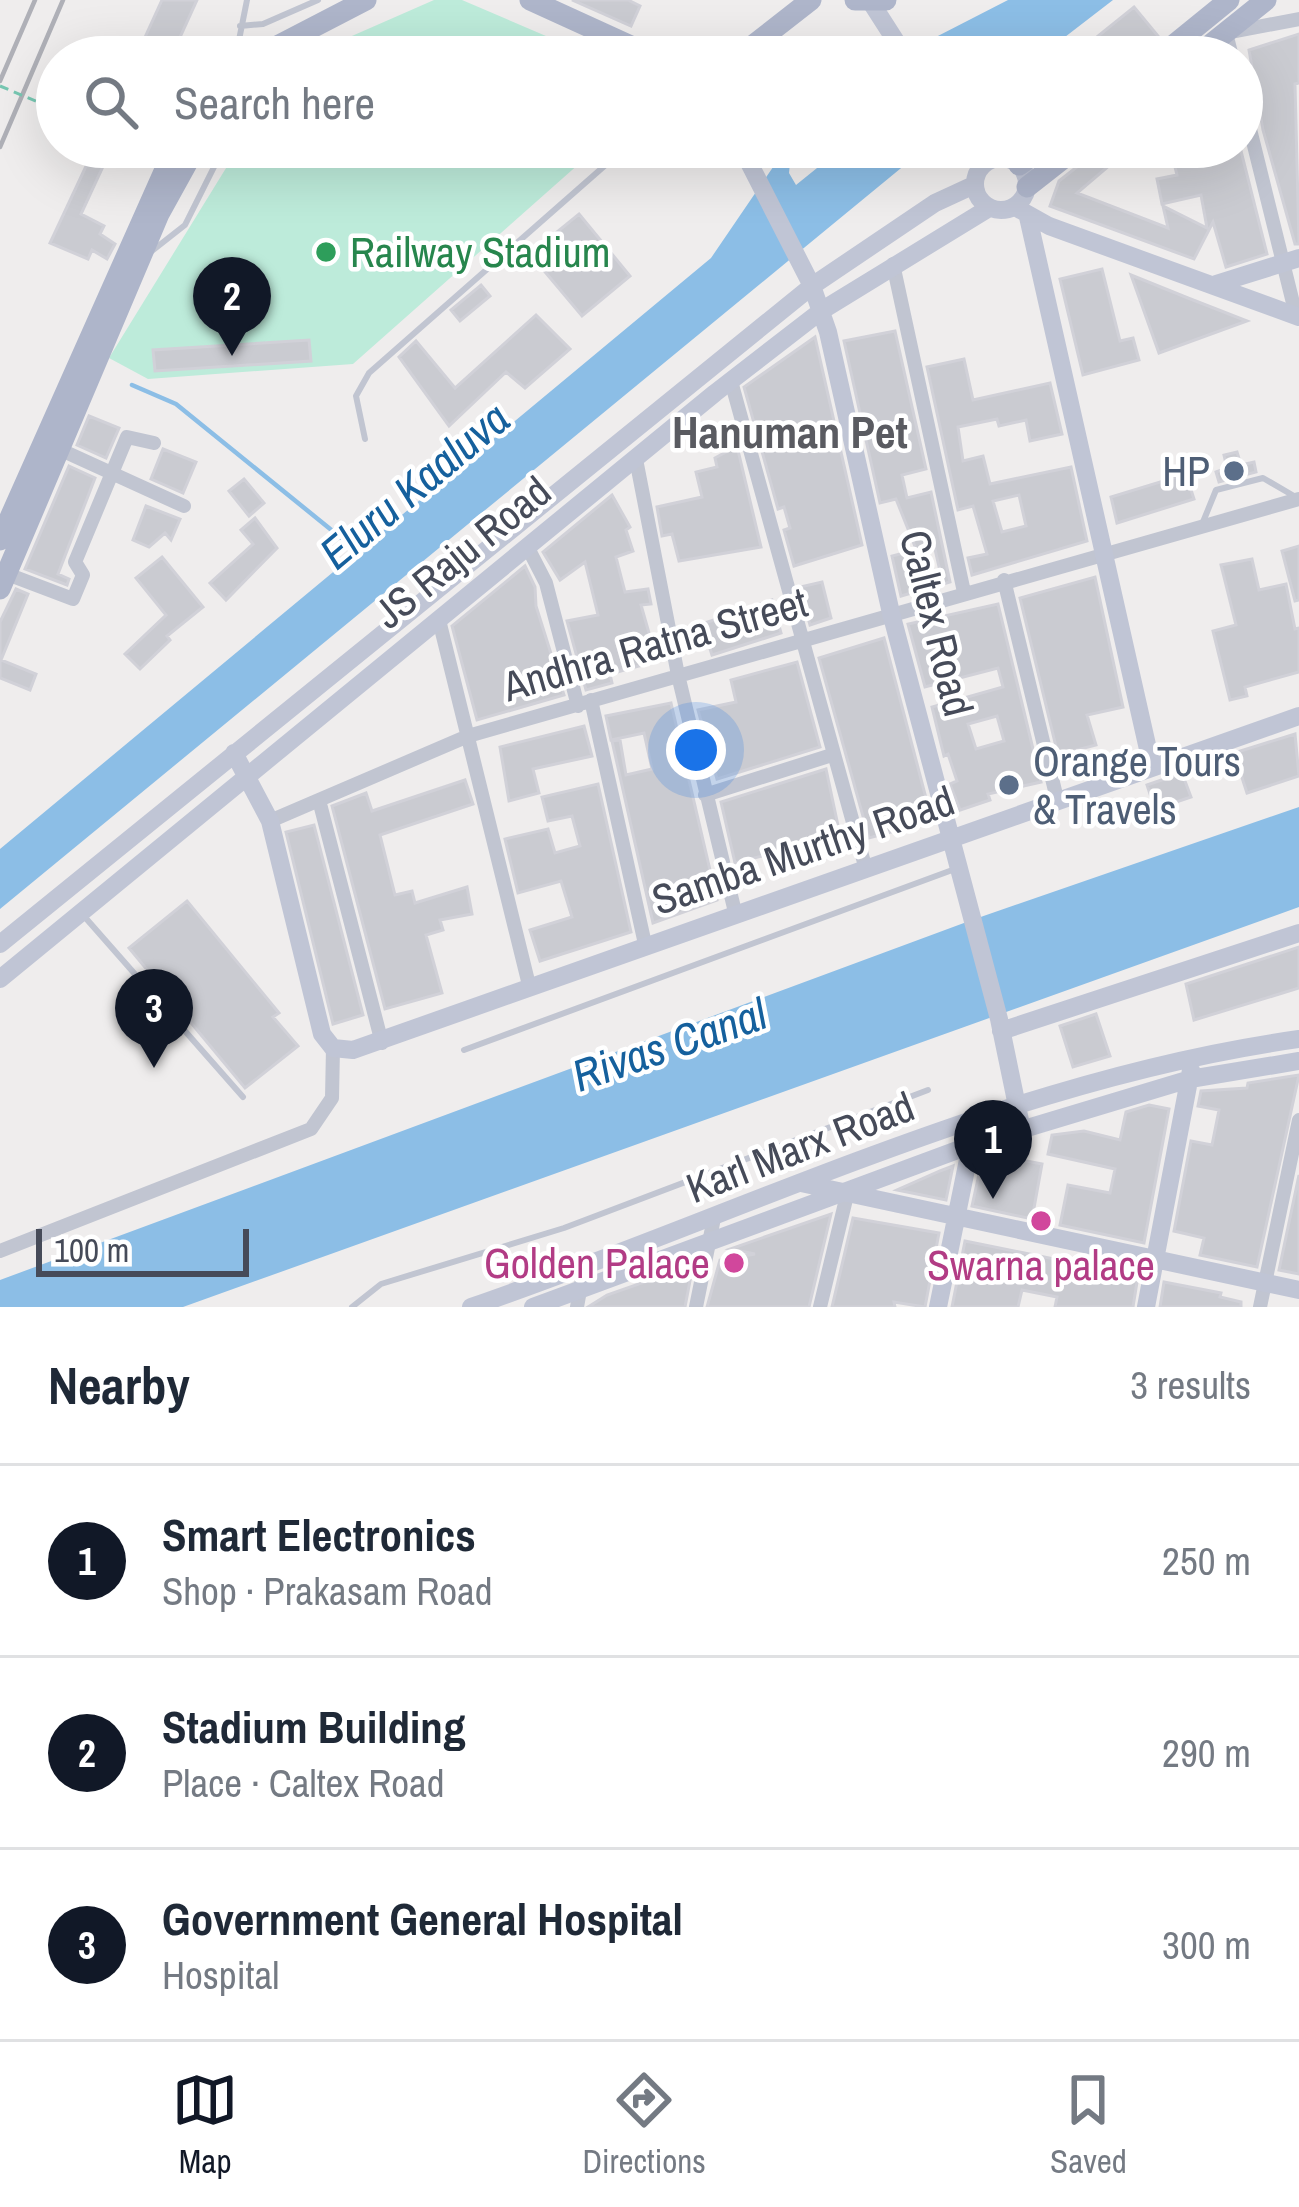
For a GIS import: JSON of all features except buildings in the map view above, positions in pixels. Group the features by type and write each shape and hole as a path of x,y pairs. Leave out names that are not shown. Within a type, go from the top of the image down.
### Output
{"main road":[{"path":"305,36 366,0"},
{"path":"530,0 609,36"},
{"path":"765,36 811,0"},
{"path":"1184,36 1228,0"},
{"path":"1222,36 1266,0"},
{"path":"0,540 166,168"},
{"path":"3,581 159,214 184,168"},
{"path":"1022,194 1035,168"},
{"path":"1022,194 1053,168"}],"street":[{"path":"871,1 893,36"},
{"path":"1227,36 1299,19"},
{"path":"977,168 974,185 989,208 1022,194 1216,284 1298,316 1291,260 1263,167"},
{"name":"Caltex Road","path":"752,168 821,311 891,613 1000,1025 1022,1130"},
{"path":"1012,168 1022,194 1106,551 1152,767"},
{"name":"JS Raju Road","path":"0,944 812,286 934,203 974,185"},
{"name":"JS Raju Road","path":"0,979 731,380 821,311 989,208"},
{"path":"1216,284 1291,260"},
{"path":"893,264 964,592"},
{"path":"731,380 865,866"},
{"path":"3,581 73,599 83,575 75,562 130,435 154,442"},
{"path":"61,450 184,506"},
{"path":"636,459 678,675 735,912"},
{"name":"Andhra Ratna Street","path":"270,821 468,736 1106,551 1299,500"},
{"path":"528,548 546,583 584,703 645,944"},
{"path":"1004,580 1057,799"},
{"path":"440,620 529,985"},
{"name":"Samba Murthy Road","path":"333,1048 353,1050 382,1043 529,985 1299,716"},
{"path":"0,1251 311,1130 332,1098 333,1048 314,1014 270,821 234,754"},
{"path":"705,795 832,755"},
{"path":"319,800 382,1043"},
{"path":"1000,1025 1299,933"},
{"name":"Karl Marx Road","path":"471,1307 1016,1107 1193,1055 1299,1039"},
{"path":"1146,1307 1193,1055"},
{"name":"Karl Marx Road","path":"533,1307 578,1299 971,1145 1190,1079 1299,1061"},
{"path":"1261,1307 1299,1120"},
{"path":"938,1307 971,1145"},
{"path":"801,1183 1299,1290"},
{"path":"820,1307 848,1195"},
{"path":"696,1307 714,1218"},
{"path":"578,1299 584,1268"}],"lane":[{"path":"241,36 247,0"},
{"path":"240,26 262,24 318,0"},
{"path":"144,256 185,225 214,168"},
{"path":"365,440 356,396 369,373 602,168"},
{"path":"1202,525 1216,490 1263,478 1299,500"},
{"path":"464,1050 958,867"},
{"path":"81,913 243,1097"},
{"path":"352,1307 381,1284 564,1228 928,1090"}],"path":[{"path":"0,86 36,101"}],"green space":[{"path":"434,0 462,0 546,36 352,36"},
{"name":"Railway Stadium","path":"226,168 574,168 353,364 148,379 109,358"}],"water":[{"path":"1008,0 1113,0 1066,36 938,36"},
{"path":"772,168 790,168 796,185 817,168 901,168 0,909 0,849 711,258"},
{"name":"Rivas Canal","path":"1299,807 1299,907 183,1307 0,1307 0,1280 972,920"}],"waterway":[{"name":"Eluru Kaaluva","path":"132,385 176,404 361,554"}],"railway":[{"path":"0,81 35,0"},
{"path":"48,36 63,0"},
{"path":"0,147 36,63"}],"place":[{"name":"Railway Stadium","path":"326,252"},
{"name":"Stadium Building","path":"232,356"},
{"name":"HP","path":"1234,471"},
{"name":"Orange Tours & Travels","path":"1009,785"},
{"name":"Government General Hospital","path":"154,1068"},
{"name":"Smart Electronics","path":"993,1199"},
{"name":"Swarna palace","path":"1041,1221"},
{"name":"Golden Palace","path":"734,1263"}],"district":[{"name":"Hanuman Pet","path":"790,431"}]}
